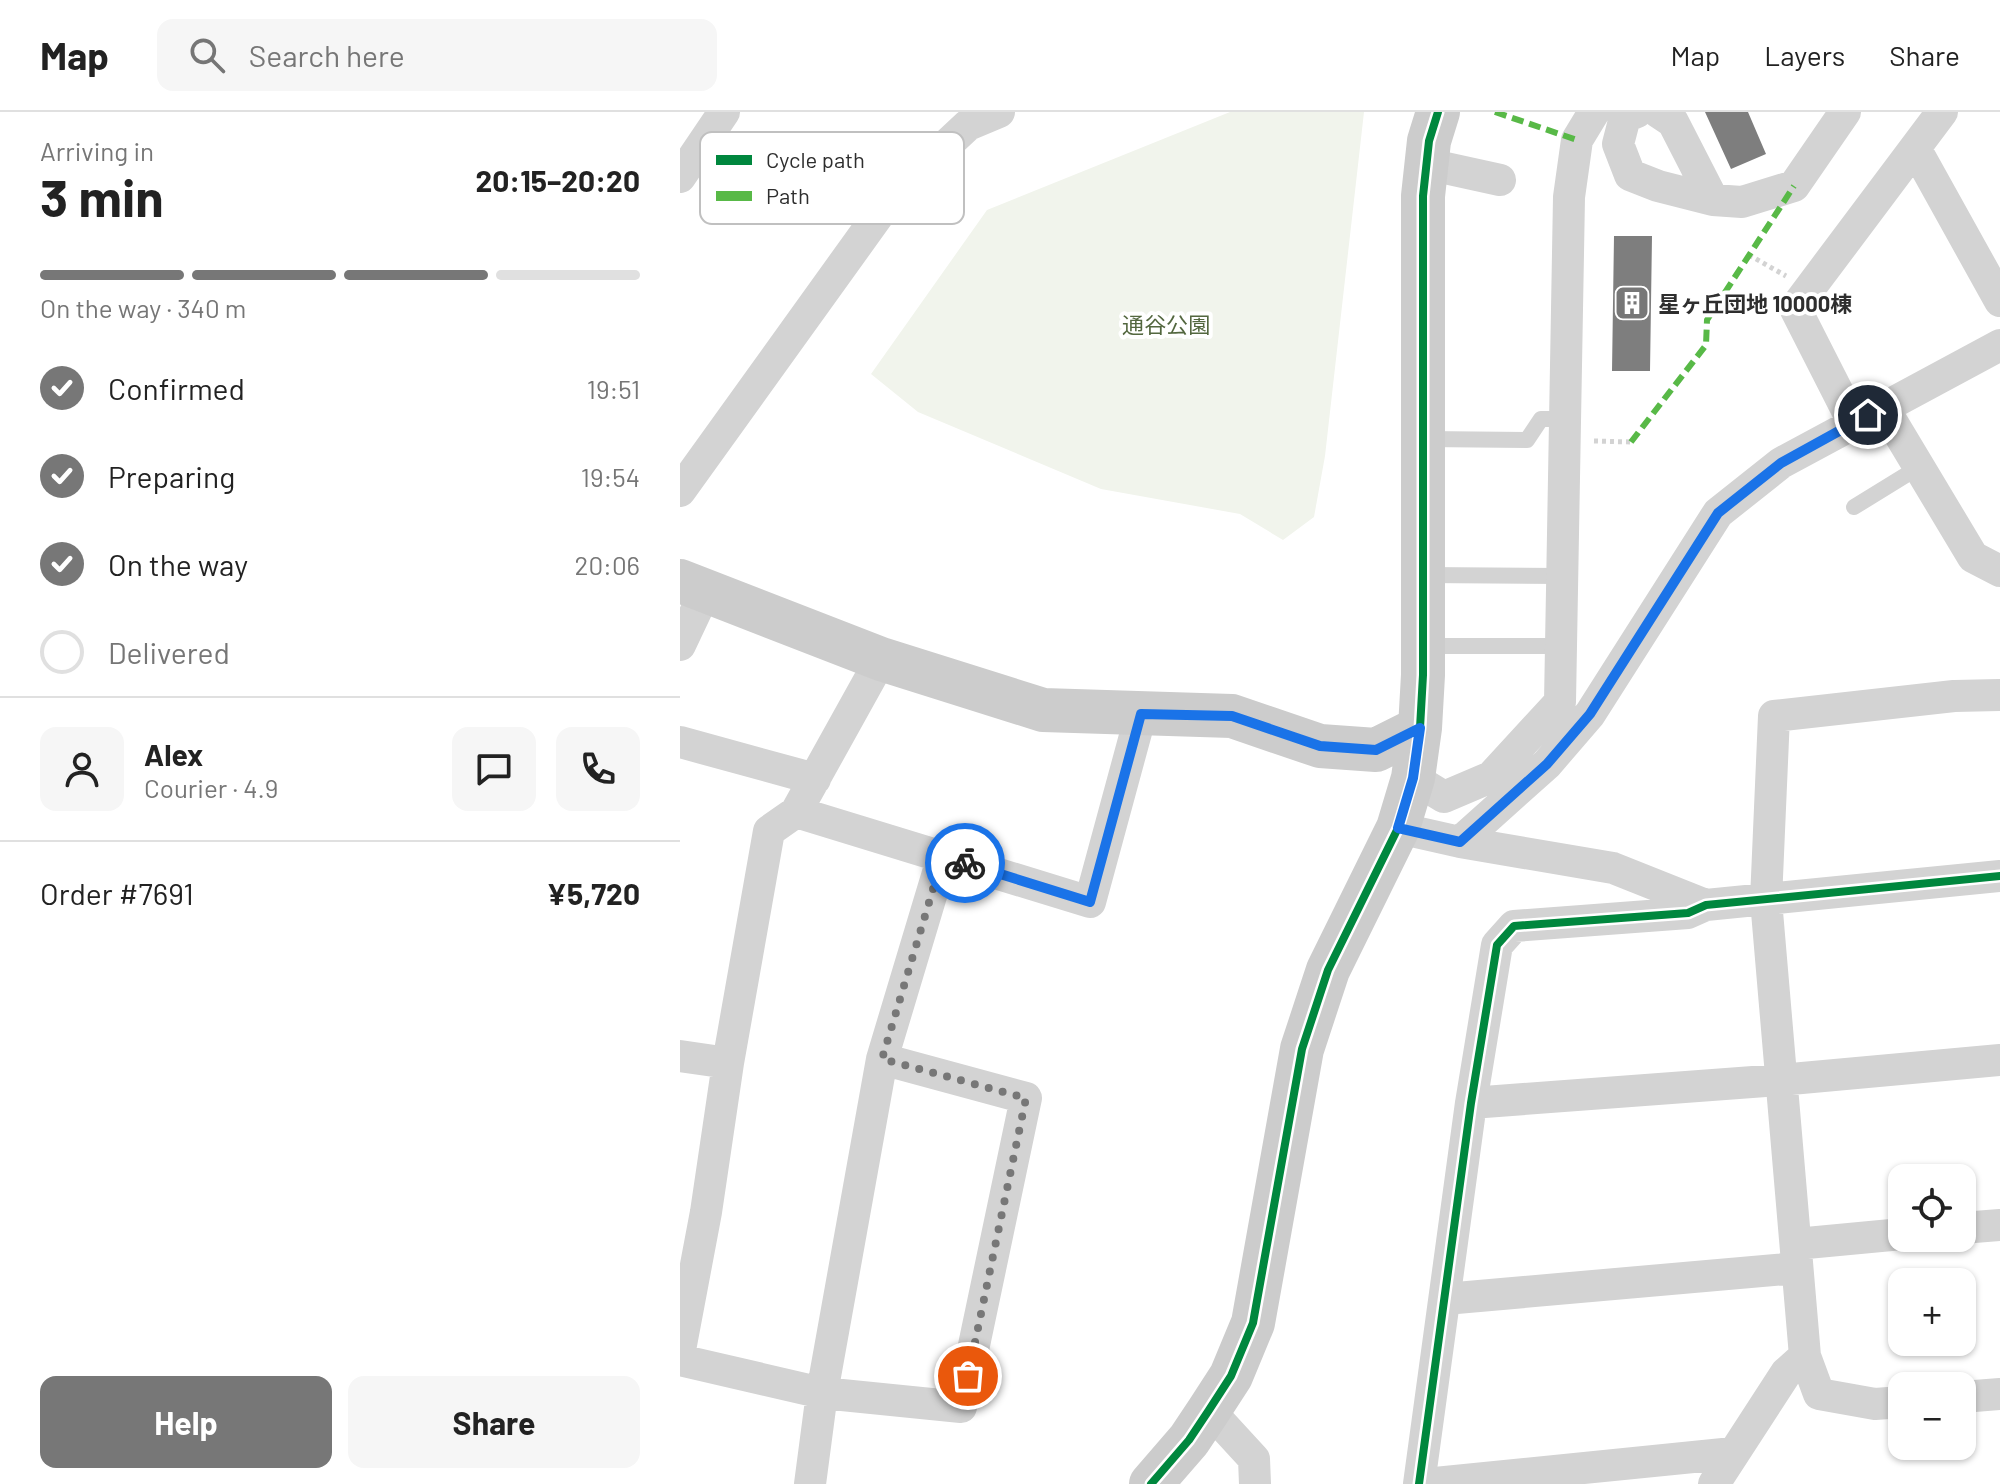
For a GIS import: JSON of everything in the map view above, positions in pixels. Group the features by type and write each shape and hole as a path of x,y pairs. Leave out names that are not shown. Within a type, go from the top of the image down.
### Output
{"street":[{"path":"710,132 724,112"},
{"path":"961,132 968,125 999,112"},
{"path":"1151,1484 1189,1440 1231,1376 1253,1323 1302,1049 1328,970 1398,828 1413,778 1420,728 1424,646 1423,196 1429,141 1438,112"},
{"path":"1413,778 1444,797 1491,777 1560,702 1569,197 1577,140 1594,112"},
{"path":"1637,112 1625,117 1618,144 1630,175 1658,186 1713,200 1742,202 1794,186 1845,112"},
{"path":"1658,112 1673,122 1713,200"},
{"path":"1853,422 1795,308 1942,112"},
{"path":"680,177 700,147"},
{"path":"1915,148 2000,301"},
{"path":"1427,164 1500,180"},
{"path":"680,491 872,224"},
{"path":"1460,842 1547,764 1590,714 1718,513 1781,463 2000,345"},
{"path":"1883,407 1973,557 2000,571"},
{"path":"680,645 693,586 881,659 1043,710 1232,716 1320,746 1376,750 1420,728"},
{"path":"680,1350 693,1210 728,1063 769,831 796,812 881,659"},
{"path":"1888,1403 1875,1404 1819,1394 1805,1356 1766,900 1774,716 1954,696 2000,695"},
{"path":"796,812 1090,902 1141,714"},
{"path":"680,742 815,779"},
{"path":"1398,828 1460,842 1613,868 1706,905"},
{"path":"810,1484 822,1393 882,1059 943,856"},
{"path":"1733,1453 1422,1484 1471,1103 1497,945 1514,926 1688,913 1706,905 2000,876"},
{"path":"680,1056 728,1063"},
{"path":"680,1360 822,1393 961,1407 1026,1098 882,1059"},
{"path":"1471,1103 2000,1060"},
{"path":"1976,1227 2000,1225"},
{"path":"1445,1299 1796,1256 1888,1237"},
{"path":"1714,1484 1786,1373 1805,1356"},
{"path":"1976,1396 2000,1394"},
{"path":"1209,1410 1254,1459 1255,1484"}],"lane":[{"path":"1423,438 1527,440 1541,419 1565,430"},
{"path":"1854,507 1919,467"},
{"path":"1424,575 1562,576"},
{"path":"1424,646 1561,646"}],"path":[{"path":"1749,255 1809,289"},
{"path":"1565,430 1631,442"}],"green space":[{"name":"通谷公園","path":"1230,112 1364,112 1325,456 1314,517 1283,540 1240,514 1101,489 918,412 871,374 987,210"}],"building":[{"path":"1705,112 1748,112 1766,154 1731,169"},
{"name":"星ヶ丘団地 10000棟","path":"1614,236 1652,236 1650,371 1612,371"}],"marked path":[{"path":"1495,112 1577,140"},
{"path":"1631,442 1706,345 1707,320 1794,186"}],"cycle path":[{"path":"1151,1484 1189,1440 1231,1376 1253,1323 1302,1049 1328,970 1398,828 1413,778 1423,675 1423,196 1429,141 1438,112"},
{"path":"1419,1484 1471,1103 1497,945 1514,926 1688,913 1706,905 2000,876"}],"way so far":[{"path":"965,863 943,856 882,1059 1026,1098 968,1376"}],"place":[{"name":"星ヶ丘団地 10000棟","path":"1632,303"}],"route":[{"path":"965,863 1090,902 1141,714 1232,716 1320,746 1376,750 1420,728 1413,778 1398,828 1460,842 1547,764 1590,714 1718,513 1781,463 1868,415"}]}
